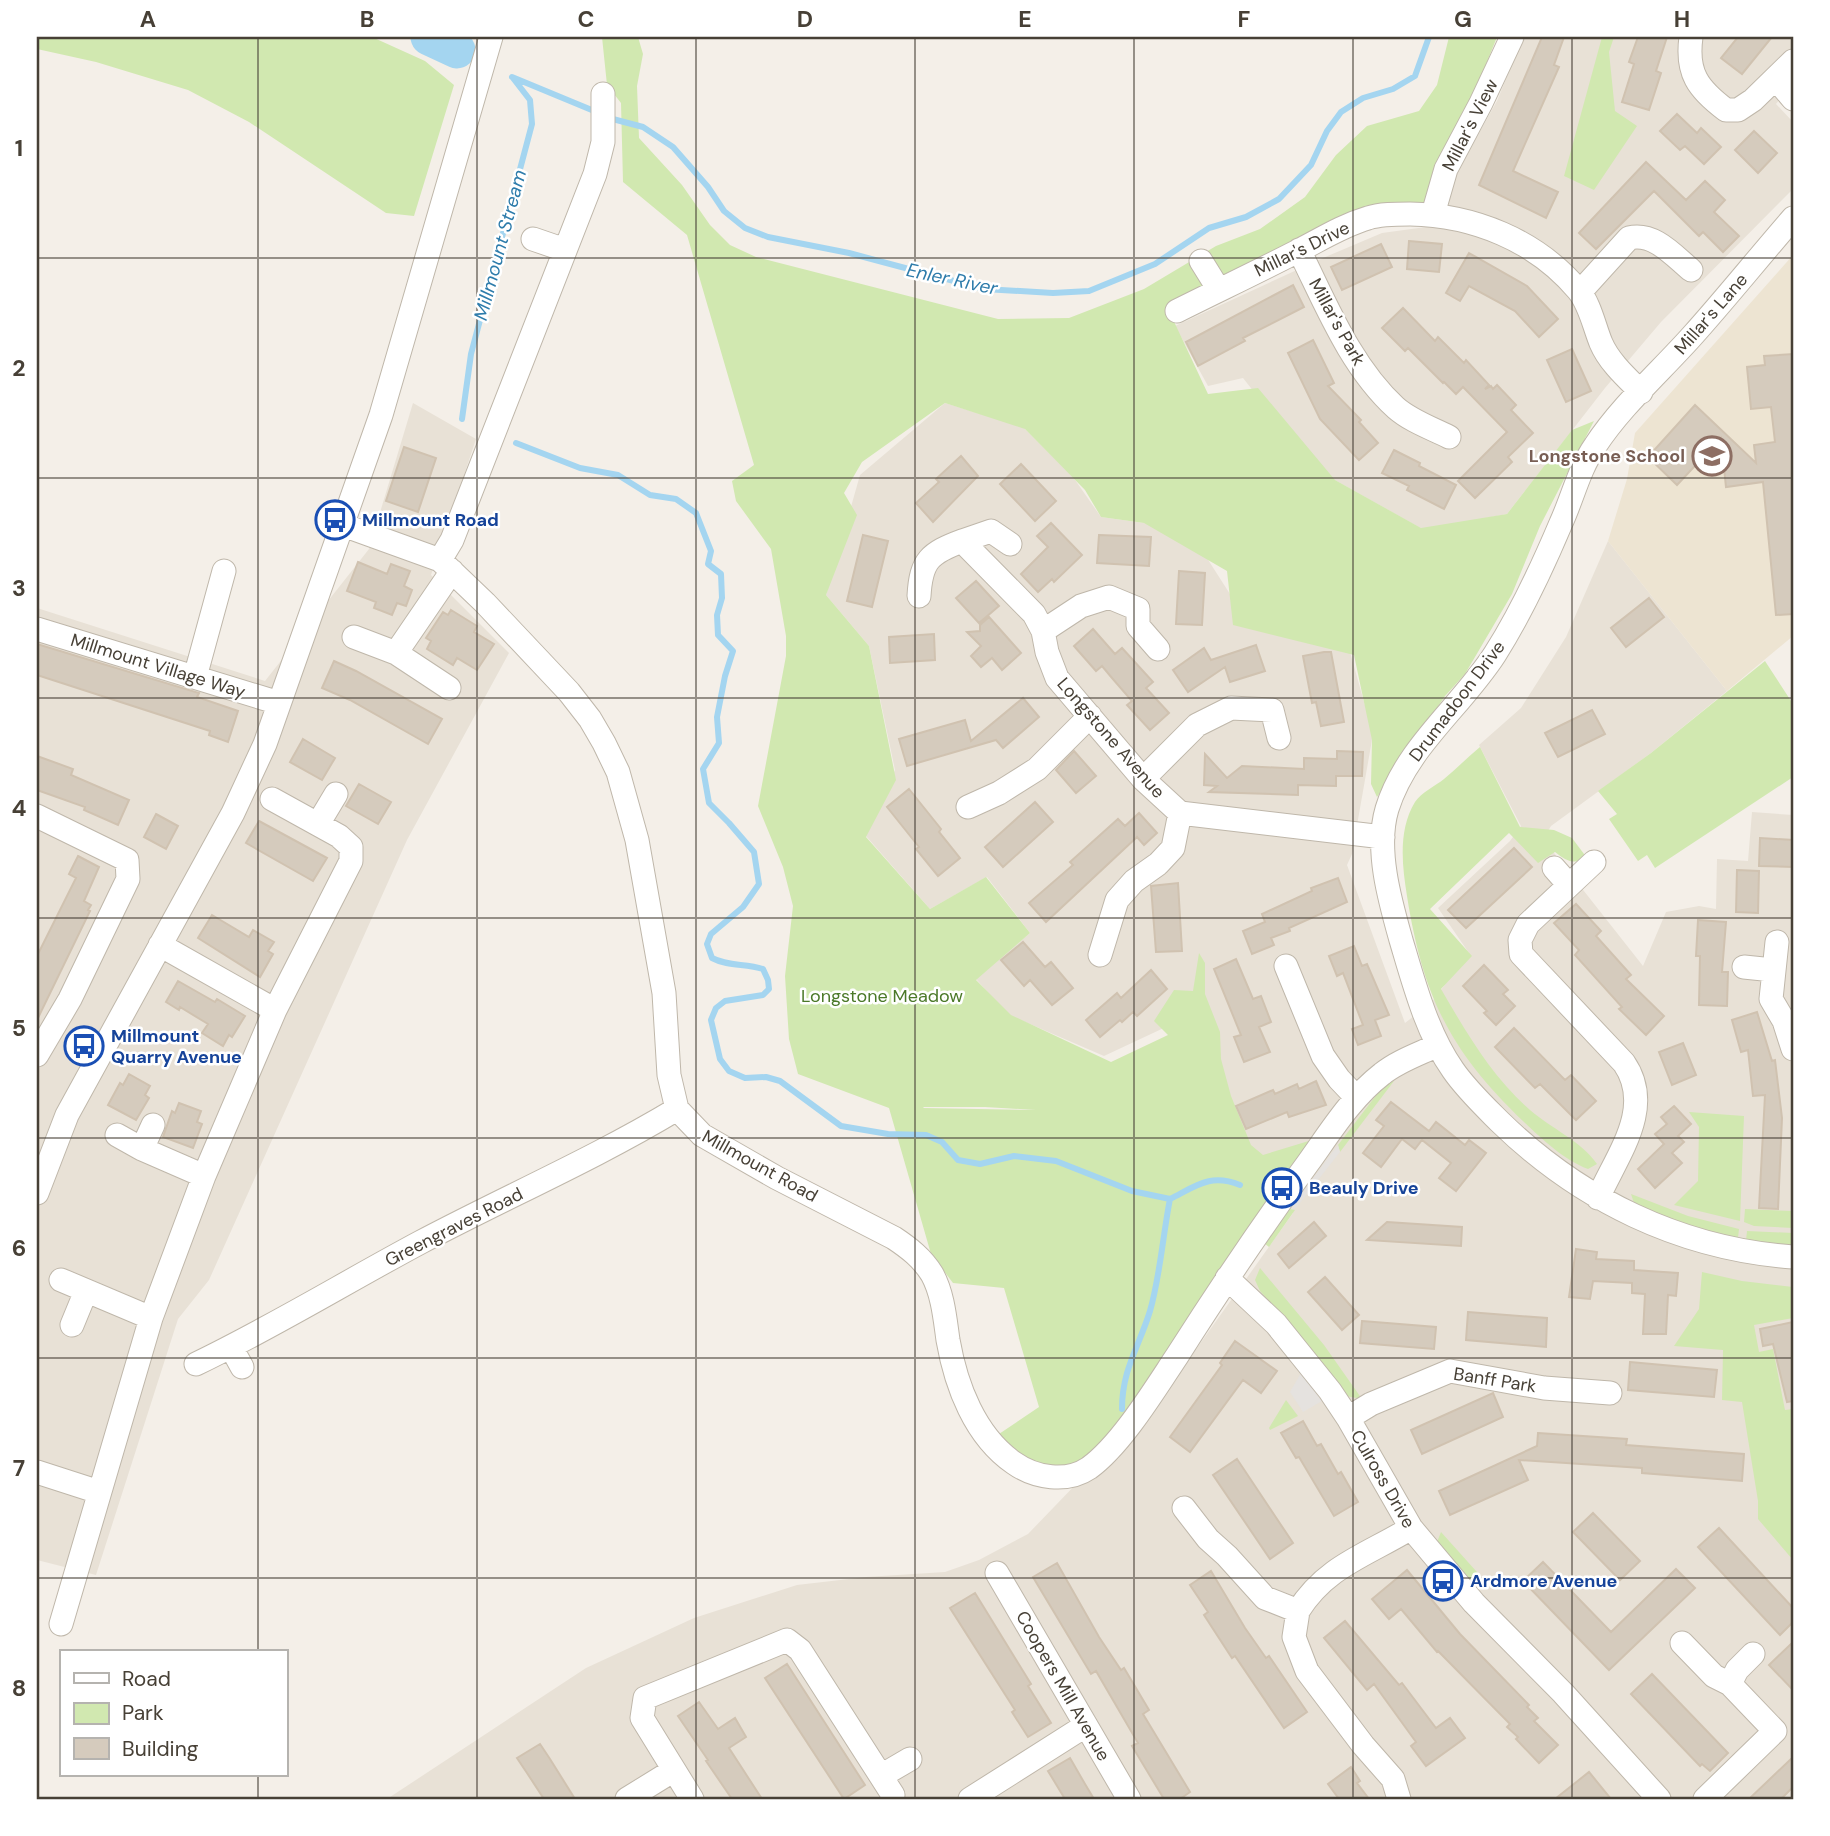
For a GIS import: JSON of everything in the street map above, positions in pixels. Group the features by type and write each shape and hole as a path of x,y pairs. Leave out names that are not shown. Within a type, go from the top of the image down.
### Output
{"street":[{"path":"37,1193 67,1115 233,813 265,744 382,415 491,37"},
{"name":"Millar's View","path":"1433,214 1446,169 1513,37"},
{"path":"1691,37 1689,57 1692,73 1700,87 1726,110 1738,110 1776,79 1793,61"},
{"path":"1776,79 1793,99"},
{"path":"396,653 446,566 452,540 595,174 603,142 603,94"},
{"name":"Millar's Drive","path":"1177,311 1331,232 1370,217 1433,214 1465,220 1494,229 1518,241 1543,258 1580,292 1602,345 1634,399"},
{"name":"Millar's Lane","path":"1634,399 1711,316 1793,218"},
{"path":"1580,292 1629,238 1640,236 1653,239 1691,270"},
{"path":"533,239 565,250"},
{"name":"Millar's Park","path":"1299,250 1339,332 1367,375 1396,408 1416,422 1449,437"},
{"path":"1201,261 1219,290"},
{"name":"Drumadoon Drive","path":"1634,399 1593,448 1562,522 1512,625 1483,670 1423,744 1398,784 1387,810 1383,837 1388,884 1397,927 1438,1045 1453,1070 1486,1109 1518,1139 1551,1167 1598,1198 1629,1214 1700,1242 1738,1251 1793,1257"},
{"path":"343,525 446,566 569,692 590,719 618,772 637,840 657,951 666,1017 669,1075 677,1109"},
{"path":"919,596 920,575 927,559 943,548 991,531 1010,544"},
{"name":"Longstone Avenue","path":"962,541 1034,614 1043,631 1047,652 1057,678 1143,779 1180,813 1383,837"},
{"path":"195,677 224,571"},
{"path":"1043,631 1081,606 1109,597 1138,609 1138,626 1158,649"},
{"name":"Millmount Village Way","path":"37,629 279,703"},
{"path":"354,636 396,653 449,688"},
{"path":"1143,779 1197,725 1231,708 1272,710 1279,738"},
{"path":"968,807 999,793 1037,769 1090,716"},
{"path":"318,824 336,794"},
{"path":"61,1624 150,1318 204,1176 275,1010 351,861 351,847 339,836 272,799"},
{"path":"1100,955 1117,900 1134,881 1173,848 1180,813"},
{"path":"37,816 127,860 128,879 70,999 37,1055"},
{"path":"1594,862 1561,876 1520,940 1521,954 1624,1063 1632,1075 1637,1096 1635,1117 1598,1198"},
{"path":"1777,942 1770,999 1784,1021 1793,1049"},
{"path":"160,946 275,1010"},
{"path":"1286,966 1323,1056 1356,1097"},
{"path":"1744,967 1773,970"},
{"path":"1227,1278 1356,1097 1393,1066 1438,1045"},
{"name":"Greengraves Road","path":"195,1364 236,1357 423,1241 620,1143 677,1109"},
{"name":"Millmount Road","path":"677,1109 702,1135 777,1178 894,1238 925,1264 939,1291 958,1385 971,1412 986,1434 1014,1463 1029,1472 1046,1476 1075,1474 1088,1468 1131,1423 1227,1278"},
{"path":"142,1149 153,1125"},
{"path":"117,1135 204,1176"},
{"name":"Culross Drive","path":"1227,1278 1276,1324 1330,1391 1411,1528 1474,1603 1563,1693 1659,1799"},
{"path":"61,1280 150,1318"},
{"path":"72,1325 86,1291"},
{"name":"Banff Park","path":"1348,1418 1371,1404 1450,1371 1533,1386 1610,1394"},
{"path":"37,1472 99,1492"},
{"path":"1184,1508 1208,1539 1265,1598 1298,1611"},
{"path":"1399,1799 1393,1779 1363,1745 1307,1671 1294,1637 1298,1611 1310,1591 1337,1569 1411,1528"},
{"name":"Coopers Mill Avenue","path":"997,1573 1129,1799"},
{"path":"692,1799 642,1718 645,1698 787,1640 800,1650 887,1786 910,1759"},
{"path":"1682,1643 1714,1676 1730,1684 1775,1731 1705,1799"},
{"path":"1730,1684 1737,1670 1753,1654"},
{"path":"970,1799 1085,1726"},
{"path":"627,1799 674,1770"}],"shaded area":[{"path":"1523,37 1793,37 1793,82 1776,104 1793,122 1793,189 1661,322 1605,388 1507,514 1424,530 1315,469 1243,378 1208,386 1175,326 1382,233 1426,227 1497,101"},
{"name":"Longstone School","path":"1793,255 1793,636 1727,691 1608,541 1627,479 1635,433"},
{"path":"413,403 476,439 431,575 509,653 407,840 209,1280 178,1319 96,1575 37,1560 37,608 265,681 369,549"},
{"path":"945,403 1023,427 1073,477 1101,517 1151,524 1205,555 1237,605 1350,652 1373,734 1352,854 1347,865 1405,1023 1431,1003 1469,953 1438,908 1510,841 1521,826 1479,745 1521,708 1566,637 1608,541 1727,691 1651,753 1551,826 1543,839 1643,966 1666,912 1699,906 1716,909 1717,859 1748,861 1752,812 1793,815 1793,1799 387,1799 586,1668 694,1618 797,1585 945,1572 979,1560 1028,1534 1080,1480 1118,1459 1293,1213 1273,1187 1183,1019 1104,1056 1007,1014 976,979 1030,933 987,877 930,909 866,836 895,770 869,646 826,595 860,475"},
{"path":"1338,1145 1340,1152 1296,1208 1291,1207"},
{"path":"1301,1373 1322,1401 1303,1412 1290,1392"}],"green space":[{"path":"37,37 372,37 425,61 454,85 414,216 386,213 249,122 188,90 96,62 37,49"},
{"name":"Longstone Meadow","path":"602,37 638,37 643,54 637,86 639,138 682,185 710,225 730,245 756,257 998,319 1069,318 1144,289 1216,246 1260,229 1305,197 1336,155 1367,126 1419,111 1437,85 1449,37 1497,37 1429,206 1387,205 1170,313 1208,394 1258,388 1335,480 1421,528 1507,514 1572,430 1594,421 1540,526 1512,594 1465,674 1445,696 1377,797 1371,784 1372,740 1354,655 1233,625 1227,571 1144,523 1101,517 1085,490 1025,429 945,403 862,462 844,493 857,515 826,595 869,646 896,780 866,837 930,909 986,877 1030,933 976,980 1011,1015 1111,1062 1168,1035 1154,1021 1174,990 1193,991 1199,953 1205,963 1205,994 1220,1032 1221,1059 1231,1096 1251,1145 1263,1155 1312,1140 1273,1188 1276,1193 1116,1429 1076,1467 1054,1469 1025,1459 996,1436 1039,1407 1004,1288 953,1283 931,1254 889,1108 798,1074 789,1039 785,976 793,906 783,867 758,806 786,656 786,636 771,549 736,501 732,481 754,465 687,235 623,182 621,103 607,85","holes":["985,1107 1036,1110 923,1108"]},
{"path":"1602,37 1614,37 1609,52 1615,111 1637,126 1594,190 1564,176"},
{"path":"1765,661 1793,704 1793,777 1655,868 1647,855 1638,861 1609,819 1617,814 1598,791 1651,753"},
{"path":"1480,747 1520,827 1554,830 1572,838 1587,858 1570,861 1555,852 1538,863 1509,833 1430,909 1472,956 1441,989 1492,1069 1530,1110 1590,1156 1597,1164 1588,1169 1562,1155 1546,1142 1498,1096 1477,1071 1444,1020 1422,964 1404,872 1406,824 1415,802"},
{"path":"1394,1081 1340,1152 1338,1145 1384,1085"},
{"path":"1689,1112 1744,1116 1740,1221 1674,1205 1698,1181 1699,1127"},
{"path":"1631,1194 1688,1216 1739,1229 1738,1238 1709,1233 1635,1206"},
{"path":"1290,1209 1295,1210 1269,1247 1264,1243"},
{"path":"1745,1209 1793,1211 1793,1228 1754,1226 1744,1222"},
{"path":"1747,1231 1793,1233 1791,1247 1746,1241"},
{"path":"1260,1268 1324,1345 1362,1399 1346,1396 1306,1343 1260,1291 1255,1280"},
{"path":"1702,1272 1742,1281 1793,1287 1793,1318 1754,1325 1759,1352 1773,1349 1785,1410 1793,1409 1793,1560 1758,1519 1758,1501 1742,1402 1722,1400 1723,1350 1674,1346 1699,1309"},
{"path":"1286,1400 1298,1416 1270,1430 1269,1428"},
{"path":"1441,1532 1485,1581 1475,1584 1461,1571 1437,1542"}],"building":[{"path":"1542,37 1564,37 1554,65 1559,67 1513,171 1558,192 1546,218 1479,185"},
{"path":"1638,37 1667,37 1656,71 1661,73 1649,110 1622,102 1634,64 1629,62"},
{"path":"1738,37 1772,37 1742,74 1721,58"},
{"path":"1677,114 1697,133 1701,128 1721,147 1704,164 1685,146 1680,150 1660,131"},
{"path":"1754,131 1777,153 1758,173 1735,150"},
{"path":"1646,162 1686,200 1705,181 1725,200 1714,212 1739,236 1723,252 1703,232 1699,236 1654,191 1596,249 1579,233"},
{"path":"1409,241 1442,244 1439,272 1407,269"},
{"path":"1381,244 1392,267 1342,290 1331,267"},
{"path":"1469,253 1527,286 1558,319 1539,337 1515,311 1469,286 1460,301 1446,293"},
{"path":"1293,285 1304,307 1243,338 1245,341 1198,366 1186,342"},
{"path":"1403,308 1435,341 1438,337 1464,363 1466,360 1489,385 1485,389 1491,386 1493,389 1497,385 1516,405 1511,410 1533,433 1508,457 1512,462 1475,498 1458,481 1507,432 1463,387 1456,394 1408,348 1405,351 1382,328"},
{"path":"1313,340 1334,383 1328,386 1361,420 1359,422 1378,443 1359,460 1320,419 1288,353"},
{"path":"1572,349 1591,391 1566,402 1547,360"},
{"path":"1793,354 1793,614 1776,615 1763,482 1726,487 1721,438 1677,485 1648,457 1695,405 1756,463 1754,445 1775,442 1771,407 1751,409 1747,367 1765,365 1764,356"},
{"path":"404,447 436,458 418,512 386,501"},
{"path":"1394,450 1456,485 1444,509 1407,490 1409,486 1382,473"},
{"path":"961,456 978,476 933,522 916,503 939,482 936,479"},
{"path":"1021,464 1056,501 1035,521 1000,484"},
{"path":"1051,523 1082,555 1054,582 1052,579 1038,592 1021,574 1048,547 1037,536"},
{"path":"863,535 888,541 872,607 847,601"},
{"path":"1099,535 1151,537 1149,566 1097,563"},
{"path":"358,562 387,574 391,564 410,571 404,586 412,590 406,606 397,603 392,615 374,608 376,602 347,591"},
{"path":"1179,571 1205,573 1202,625 1176,624"},
{"path":"976,581 999,606 979,623 956,598"},
{"path":"1649,598 1664,617 1626,647 1611,628"},
{"path":"451,610 477,626 474,632 494,644 477,670 457,658 453,665 427,649 431,641 426,638 443,612 448,615"},
{"path":"989,617 1021,653 1002,670 992,658 981,667 971,656 981,646 967,632 980,631 980,625"},
{"path":"1093,629 1115,654 1122,648 1153,682 1146,688 1169,713 1150,730 1127,705 1132,701 1102,666 1096,671 1074,646"},
{"path":"934,634 935,660 890,663 889,637"},
{"path":"37,644 199,693 197,697 238,711 228,742 209,735 210,731 37,675"},
{"path":"1256,645 1265,671 1230,682 1225,667 1188,692 1173,670 1204,648 1211,660"},
{"path":"1331,652 1344,722 1321,726 1316,702 1312,703 1303,656"},
{"path":"334,661 442,719 428,744 350,700 322,688"},
{"path":"1023,698 1039,717 1003,748 996,740 907,766 899,739 965,720 971,741"},
{"path":"1592,710 1605,734 1558,757 1545,733"},
{"path":"303,739 335,758 322,780 290,762"},
{"path":"1074,751 1096,776 1076,793 1056,770"},
{"path":"1337,751 1363,752 1362,776 1336,776 1336,786 1298,785 1298,795 1209,792 1217,786 1204,785 1205,754 1227,778 1242,766 1304,769 1304,758 1337,759"},
{"path":"37,756 73,769 71,775 129,800 118,825 84,810 85,807 37,790"},
{"path":"359,784 391,802 378,824 346,806"},
{"path":"909,789 960,858 938,876 887,807"},
{"path":"1035,802 1053,822 1003,867 985,847"},
{"path":"1139,813 1157,833 1144,845 1137,837 1046,922 1029,903 1073,865 1070,862 1118,819 1125,826"},
{"path":"156,814 178,826 166,849 144,837"},
{"path":"259,821 327,858 313,881 246,843"},
{"path":"1760,838 1793,840 1793,867 1759,866"},
{"path":"1514,848 1532,867 1466,928 1448,910"},
{"path":"78,856 99,867 84,901 91,905 88,910 90,911 37,1020 37,956 76,878 69,874"},
{"path":"1737,870 1759,871 1758,913 1736,912"},
{"path":"1338,878 1347,902 1289,928 1290,931 1271,938 1274,945 1252,954 1243,931 1265,922 1262,914 1312,891 1311,888"},
{"path":"1178,883 1182,951 1156,952 1151,886"},
{"path":"1576,904 1601,931 1596,936 1631,975 1626,979 1664,1016 1646,1035 1619,1009 1622,1007 1575,955 1579,950 1554,923"},
{"path":"212,915 249,937 253,930 274,942 268,951 273,954 260,977 198,938"},
{"path":"1698,920 1726,922 1722,972 1728,972 1727,1006 1699,1005 1700,956 1696,956"},
{"path":"1023,942 1045,967 1051,962 1073,988 1052,1005 1030,980 1024,986 1001,960"},
{"path":"1354,946 1362,966 1367,964 1389,1015 1375,1020 1381,1036 1358,1045 1352,1029 1363,1025 1343,973 1337,976 1329,956"},
{"path":"1236,959 1253,999 1261,996 1271,1022 1259,1027 1270,1052 1244,1062 1234,1037 1241,1035 1214,969"},
{"path":"1484,965 1508,990 1503,994 1515,1006 1496,1025 1484,1013 1487,1011 1463,986"},
{"path":"1151,970 1167,989 1137,1016 1133,1012 1100,1037 1086,1020 1117,993 1121,998"},
{"path":"178,981 215,1002 217,999 245,1016 223,1046 202,1033 208,1024 166,1002"},
{"path":"1757,1012 1772,1061 1775,1060 1782,1118 1778,1209 1759,1208 1765,1095 1753,1096 1748,1050 1741,1052 1732,1020"},
{"path":"1514,1028 1565,1080 1571,1075 1596,1101 1576,1120 1540,1084 1535,1088 1495,1047"},
{"path":"1683,1043 1696,1075 1672,1085 1659,1052"},
{"path":"129,1074 150,1086 145,1095 149,1098 136,1120 108,1105 120,1083 123,1085"},
{"path":"1316,1081 1326,1105 1289,1117 1287,1112 1246,1129 1236,1106 1273,1090 1275,1094 1297,1084 1299,1089"},
{"path":"1391,1102 1429,1131 1436,1122 1465,1145 1469,1140 1486,1153 1456,1191 1439,1178 1451,1163 1422,1140 1415,1149 1402,1139 1381,1167 1363,1153 1384,1126 1376,1120"},
{"path":"179,1103 201,1111 197,1122 202,1124 193,1148 163,1137 172,1111 175,1113"},
{"path":"1674,1106 1691,1124 1678,1136 1684,1142 1672,1153 1682,1163 1655,1188 1638,1169 1664,1144 1655,1134 1667,1124 1661,1117"},
{"path":"1314,1222 1326,1236 1289,1268 1278,1254"},
{"path":"1387,1222 1462,1227 1461,1246 1367,1240"},
{"path":"1576,1249 1597,1252 1596,1259 1634,1261 1634,1270 1678,1273 1676,1296 1668,1295 1666,1334 1643,1334 1645,1294 1632,1293 1632,1283 1593,1281 1590,1299 1569,1297"},
{"path":"1325,1277 1359,1315 1342,1330 1308,1292"},
{"path":"1468,1312 1547,1318 1546,1347 1466,1340"},
{"path":"1362,1321 1436,1327 1434,1349 1360,1343"},
{"path":"1793,1322 1793,1401 1787,1402 1773,1344 1763,1346 1760,1329"},
{"path":"1235,1341 1277,1371 1261,1393 1243,1380 1190,1452 1170,1437 1222,1365 1220,1363"},
{"path":"1630,1362 1717,1370 1714,1397 1628,1390"},
{"path":"1493,1393 1503,1417 1422,1454 1411,1430"},
{"path":"1303,1421 1317,1446 1321,1444 1338,1474 1341,1472 1358,1502 1334,1516 1299,1457 1296,1458 1281,1433"},
{"path":"1538,1433 1627,1439 1626,1445 1744,1454 1742,1481 1642,1473 1642,1468 1519,1460 1528,1480 1450,1515 1439,1491 1537,1446"},
{"path":"1237,1459 1293,1543 1270,1559 1213,1475"},
{"path":"1593,1513 1640,1561 1620,1580 1573,1532"},
{"path":"1719,1528 1793,1608 1793,1622 1780,1635 1698,1547"},
{"path":"1543,1562 1611,1632 1676,1569 1695,1588 1609,1670 1523,1581"},
{"path":"1057,1563 1099,1637 1121,1670 1124,1668 1149,1710 1143,1714 1190,1792 1180,1799 1164,1799 1132,1746 1138,1743 1096,1671 1091,1674 1033,1577"},
{"path":"1407,1570 1460,1634 1529,1705 1527,1707 1538,1718 1534,1721 1558,1745 1539,1763 1507,1727 1510,1724 1437,1652 1401,1609 1389,1619 1372,1599"},
{"path":"1211,1571 1245,1628 1266,1658 1269,1656 1307,1712 1284,1728 1235,1656 1232,1658 1204,1615 1208,1612 1190,1585"},
{"path":"975,1593 1031,1684 1028,1686 1051,1723 1028,1737 1012,1712 1015,1710 950,1608"},
{"path":"1345,1621 1399,1685 1402,1683 1436,1728 1450,1718 1465,1738 1426,1766 1411,1746 1416,1742 1374,1684 1367,1690 1324,1638"},
{"path":"1793,1642 1793,1690 1769,1665"},
{"path":"787,1664 865,1785 844,1799 765,1678"},
{"path":"1652,1674 1728,1753 1710,1771 1702,1764 1700,1766 1631,1694"},
{"path":"699,1702 718,1729 735,1718 746,1737 729,1748 762,1799 732,1799 706,1761 708,1760 678,1716"},
{"path":"540,1744 575,1799 544,1799 517,1758"},
{"path":"1793,1757 1793,1787 1781,1799 1749,1799"},
{"path":"1070,1758 1094,1799 1065,1799 1048,1771"},
{"path":"1351,1767 1360,1781 1357,1783 1369,1799 1339,1799 1328,1784"},
{"path":"1589,1772 1611,1799 1555,1799"}],"waterway":[{"name":"Enler River","path":"429,37 457,50"},
{"name":"Enler River","path":"609,118 643,127 673,147 708,187 724,211 745,228 768,237 849,253 984,289 1053,293 1089,291 1155,264 1209,228 1246,217 1279,199 1311,165 1327,131 1341,112 1363,98 1393,89 1415,76 1429,37"},
{"name":"Enler River","path":"512,77 599,113"},
{"name":"Millmount Stream","path":"462,419 471,354 532,124 530,100 513,78"},
{"name":"Millmount Stream","path":"516,443 580,468 618,475 650,495 676,499 696,513 711,551 708,564 721,574 722,598 717,615 718,635 733,651 717,717 719,743 703,769 709,803 754,852 759,884 743,907 711,934 707,944 712,958 725,963 763,969 769,989 763,995 725,1001 716,1008 711,1020 720,1059 729,1071 745,1078 766,1077 780,1081 841,1126 888,1134 926,1135 942,1142 958,1160 980,1164 1014,1156 1056,1161 1132,1191 1170,1199"},
{"path":"1170,1199 1212,1181 1220,1180 1240,1185"},
{"path":"1122,1409 1128,1370 1153,1298 1170,1199"}],"place":[{"name":"Longstone School","path":"1712,456"},
{"name":"Millmount Road","path":"335,520"},
{"name":"Millmount Quarry Avenue","path":"84,1046"},
{"name":"Beauly Drive","path":"1282,1188"},
{"name":"Ardmore Avenue","path":"1443,1581"}]}
